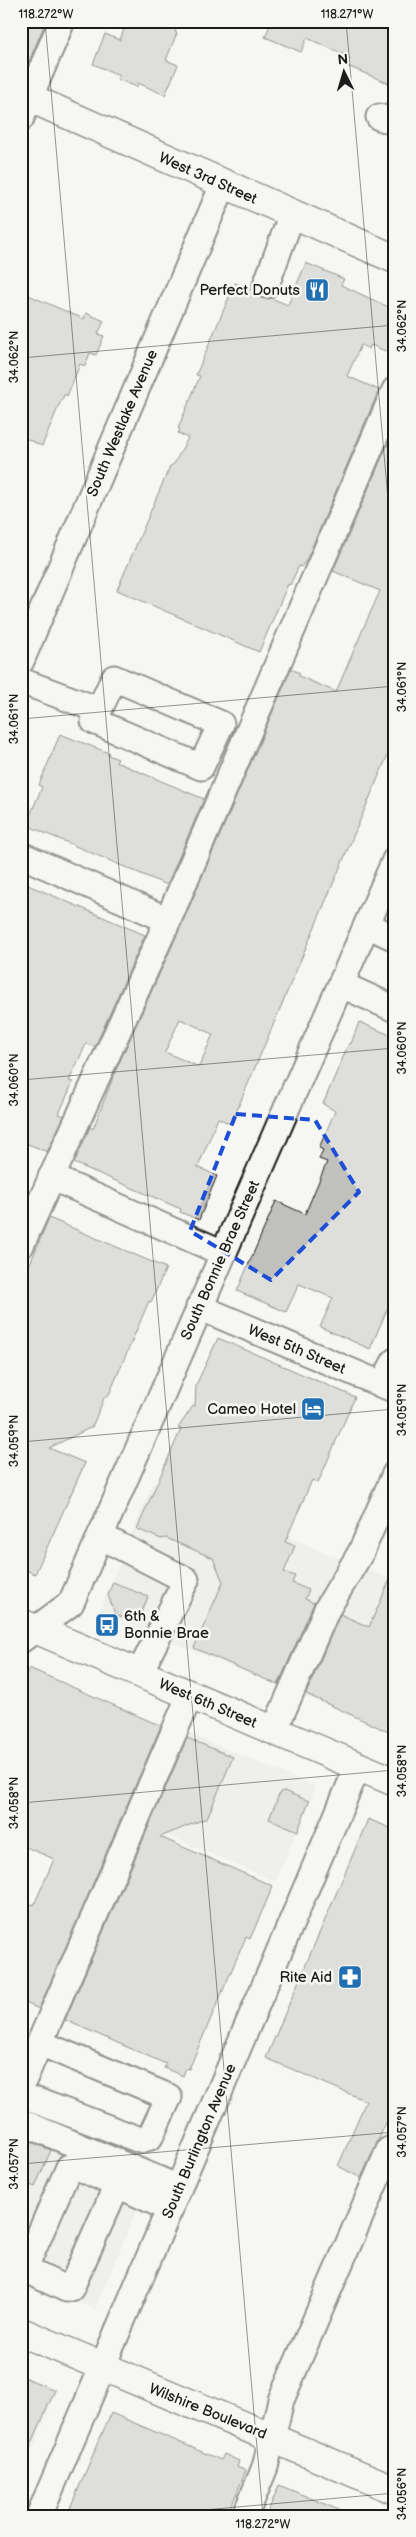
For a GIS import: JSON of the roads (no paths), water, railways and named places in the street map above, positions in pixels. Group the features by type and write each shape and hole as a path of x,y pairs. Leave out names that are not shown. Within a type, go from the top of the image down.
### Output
{"main road":[{"name":"West 3rd Street","path":"24,103 292,214 395,259"},
{"name":"West 6th Street","path":"26,1631 139,1674 395,1782"},
{"name":"Wilshire Boulevard","path":"21,2332 395,2490"}],"street":[{"path":"24,103 62,21"},
{"name":"South Westlake Avenue","path":"21,662 223,185"},
{"path":"266,285 292,214"},
{"path":"21,1246 30,1198 51,1177 168,920 395,390"},
{"path":"114,678 221,724 201,767 94,721 100,710 114,678"},
{"path":"21,681 100,710"},
{"path":"21,855 168,920"},
{"name":"South Bonnie Brae Street","path":"26,1631 71,1603 395,860"},
{"path":"367,925 395,938"},
{"path":"342,985 392,1000"},
{"path":"51,1177 223,1253"},
{"name":"West 5th Street","path":"199,1307 388,1388"},
{"path":"388,1388 395,1361"},
{"path":"274,1731 327,1609 361,1552 395,1474"},
{"path":"100,1536 186,1580 139,1674"},
{"path":"21,2086 190,1695"},
{"name":"South Burlington Avenue","path":"40,2515 101,2366 358,1766"},
{"path":"21,2095 140,2140 150,2137 169,2097 40,2043"},
{"path":"21,2122 174,2198"},
{"path":"244,2516 266,2467 281,2400 389,2150 395,2152"},
{"path":"117,2185 72,2288 66,2289 28,2271 26,2266 69,2167 75,2166 117,2185 174,2198"}],"place":[{"name":"Perfect Donuts","path":"317,290"},
{"name":"Cameo Hotel","path":"313,1409"},
{"name":"6th & Bonnie Brae","path":"107,1625"},
{"name":"Rite Aid","path":"350,1977"}]}
